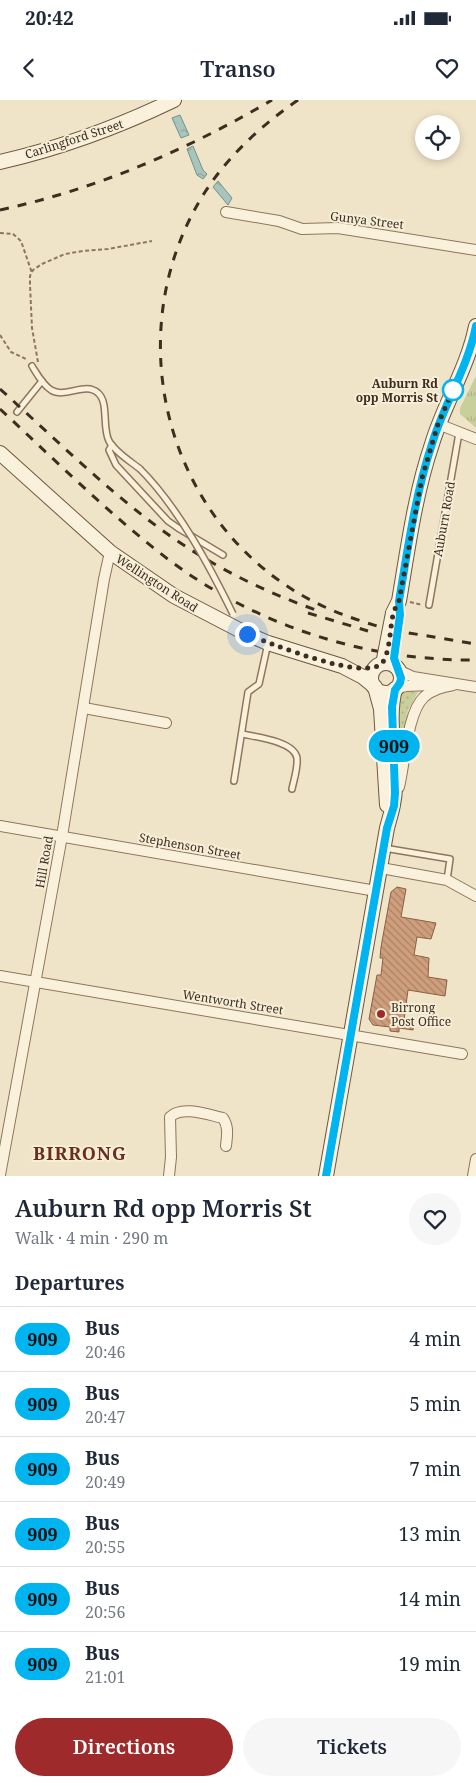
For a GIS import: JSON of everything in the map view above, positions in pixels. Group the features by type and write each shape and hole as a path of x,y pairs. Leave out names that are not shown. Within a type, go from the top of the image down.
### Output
{"main road":[{"name":"Carlingford Street","path":"0,162 88,137 174,100"},
{"path":"387,828 381,709 372,674 388,665 401,608 418,491 438,424 468,354 476,326"},
{"name":"Wellington Road","path":"0,453 110,552 174,596 230,619 268,643 342,666 357,673 375,686"},
{"path":"326,1176 387,828 394,806 395,778 392,707 396,689 401,678 388,665"},
{"name":"Wellington Road","path":"342,666 388,665"},
{"path":"375,686 385,692 396,689"}],"street":[{"name":"Gunya Street","path":"226,212 279,221 302,229 338,228 476,250"},
{"path":"438,424 476,439"},
{"name":"Hill Road","path":"0,1175 62,836 110,552"},
{"path":"388,665 413,677 476,688"},
{"path":"396,689 406,686 450,684"},
{"path":"394,806 416,708 429,693 450,684"},
{"path":"84,708 166,723"},
{"name":"Stephenson Street","path":"0,826 376,891"},
{"path":"381,868 447,880 476,896"},
{"name":"Wentworth Street","path":"0,976 462,1054"},
{"path":"168,1176 171,1157 170,1117 174,1113 181,1111 192,1112 223,1118 228,1130 226,1146"},
{"path":"473,1176 476,1159"}],"lane":[{"path":"32,366 51,390 59,393 88,389 98,392 103,400 106,434 112,445 140,469 170,503 216,581 230,619"},
{"path":"17,412 42,381"},
{"name":"Auburn Road","path":"426,605 460,433"},
{"path":"112,445 109,450 116,465 168,521 223,555"},
{"path":"234,781 248,692 259,684 268,643"},
{"path":"242,734 271,740 293,750 297,765 292,789"},
{"path":"384,848 450,859 447,880"}],"path":[{"path":"0,233 13,234 21,241 32,273 30,285 32,328 38,357 38,375"},
{"path":"32,273 42,264 65,254 152,241"},
{"path":"0,335 11,352 28,360 32,366"},
{"path":"401,608 426,605"}],"green space":[{"path":"476,376 476,428 460,414 460,408"},
{"path":"403,690 418,692 408,710 400,758 396,701 398,694"}],"water":[{"path":"180,115 189,135 181,138 172,118"},
{"path":"193,146 203,170 207,174 203,179 197,175 187,149"},
{"path":"218,181 232,198 228,205 213,187"}],"building":[{"path":"397,887 406,889 401,917 436,923 431,939 417,937 414,955 429,958 428,977 447,980 445,996 408,990 404,1020 414,1022 413,1030 399,1028 399,1032 390,1031 390,1027 373,1025 369,1019 377,975 381,975 383,958 380,958 381,947 391,892"}],"railway":[{"path":"0,210 71,191 140,166 207,135 272,100"},
{"path":"298,100 259,130 235,153 214,178 179,243 165,296 160,351 166,406 182,458 208,506 243,550 287,586 313,601 354,619 398,632"},
{"path":"0,389 109,488 179,542 212,563 247,581 319,611"},
{"path":"0,409 125,524 169,560 239,604 276,621 314,635 354,646 394,654 435,659 476,660"},
{"path":"308,613 368,631"},
{"path":"391,630 476,644"}],"bus line":[{"name":"909","path":"326,1176 387,828 394,806 395,762 392,699 401,678 394,658 400,615 399,601 418,491 438,424 468,354 476,326"}],"place":[{"name":"Auburn Rd opp Morris St","path":"453,390"},
{"name":"Birrong Post Office","path":"381,1014"}],"district":[{"name":"BIRRONG","path":"80,1153"}],"route":[{"path":"247,634 268,643 342,666 371,668 381,663 386,654 393,613 399,601 418,491 438,424 453,390"}]}
